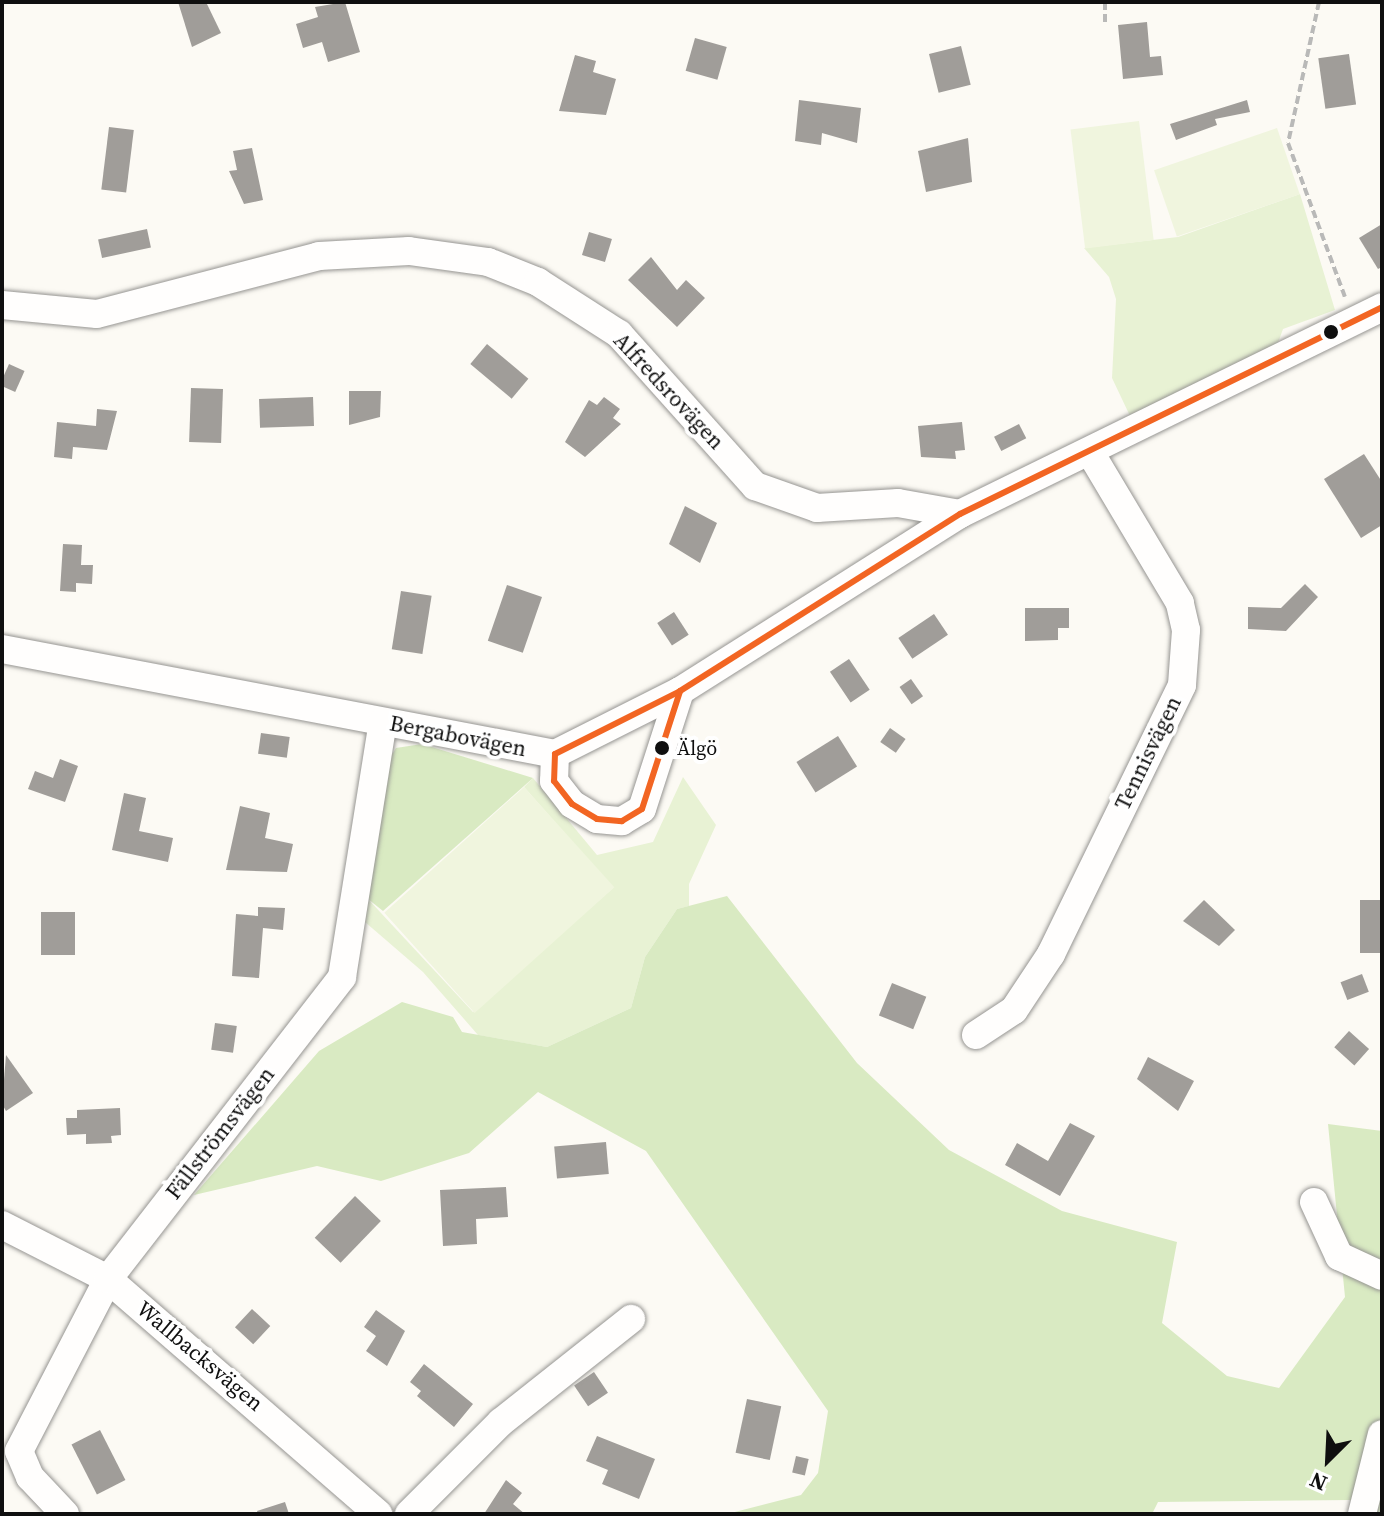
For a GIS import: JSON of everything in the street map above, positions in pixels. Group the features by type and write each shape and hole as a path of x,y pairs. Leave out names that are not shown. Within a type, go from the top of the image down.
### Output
{"street":[{"name":"Alfredsrovägen","path":"2,305 97,314 319,256 409,251 488,262 538,282 619,334 755,486 817,508 898,503 960,514"},
{"name":"Bergabovägen","path":"3,652 555,754 680,691 960,514 1382,307"},
{"name":"Tennisvägen","path":"976,1035 1014,1010 1051,954 1182,685 1186,630 1180,603 1090,452"},
{"path":"555,754 554,781 572,804 597,819 622,821 642,809 680,691"},
{"name":"Fällströmsvägen","path":"65,1514 10,1451 108,1279 342,977 383,722"},
{"path":"1314,1202 1339,1256 1382,1276"},
{"name":"Wallbacksvägen","path":"2,1225 108,1279 378,1514"},
{"path":"409,1514 501,1422 631,1319"},
{"path":"1362,1514 1382,1434"}],"path":[{"path":"1105,2 1105,26"},
{"path":"1319,2 1288,143 1354,321"}],"green space":[{"path":"1139,121 1154,240 1085,249 1071,129"},
{"path":"1277,128 1300,194 1177,237 1154,170"},
{"path":"1300,194 1335,310 1283,329 1278,343 1130,416 1112,378 1116,299 1109,277 1084,248 1178,237"},
{"path":"422,744 533,778 383,911 368,899 383,769 396,748"},
{"path":"683,777 716,825 689,884 689,906 677,909 645,957 631,1008 547,1047 478,1035 423,972 365,922 368,899 473,1012 613,888 524,787 533,778 597,855 653,842"},
{"path":"524,787 614,887 475,1013 384,913"},
{"path":"727,896 857,1063 949,1150 1062,1211 1177,1242 1162,1323 1227,1376 1279,1388 1345,1297 1328,1124 1382,1131 1382,1514 1354,1514 1351,1500 1158,1502 1152,1514 727,1514 801,1495 818,1473 828,1411 646,1151 538,1092 469,1153 381,1181 317,1166 194,1195 319,1051 402,1002 453,1017 462,1032 547,1047 631,1008 645,957 677,909"}],"building":[{"path":"178,2 206,2 221,33 192,47"},
{"path":"345,2 360,52 328,62 322,42 303,48 296,24 318,17 315,7"},
{"path":"1147,22 1150,57 1161,56 1163,75 1123,79 1118,25"},
{"path":"695,38 727,47 717,80 686,71"},
{"path":"961,46 971,85 939,93 929,54"},
{"path":"1349,54 1356,105 1325,109 1318,58"},
{"path":"575,55 596,61 593,72 616,79 606,115 559,111"},
{"path":"799,100 861,108 857,143 822,133 821,145 795,141"},
{"path":"1247,100 1250,112 1215,119 1217,125 1176,140 1170,124"},
{"path":"109,127 134,130 126,193 101,190"},
{"path":"968,138 972,182 926,192 918,151"},
{"path":"252,148 263,200 244,204 229,171 237,170 233,151"},
{"path":"1382,224 1382,267 1378,269 1359,238"},
{"path":"147,229 151,248 102,258 98,239"},
{"path":"589,232 612,239 605,262 582,255"},
{"path":"651,257 677,290 686,280 705,298 677,327 628,280"},
{"path":"487,344 528,379 512,399 470,364"},
{"path":"9,364 25,371 15,392 2,386"},
{"path":"191,388 223,389 221,443 189,442"},
{"path":"349,391 381,391 380,417 349,425"},
{"path":"313,397 314,426 260,428 259,399"},
{"path":"604,397 620,409 613,418 621,424 585,457 565,442 589,400 597,405"},
{"path":"97,409 117,411 107,450 73,447 72,459 54,457 57,422 96,426"},
{"path":"962,422 965,450 955,451 956,459 921,457 918,426"},
{"path":"1019,424 1026,438 1001,451 994,437"},
{"path":"1364,454 1382,482 1382,525 1361,538 1324,479"},
{"path":"685,506 717,523 700,563 669,544"},
{"path":"63,544 82,545 81,565 93,565 92,584 76,583 76,592 60,591"},
{"path":"1305,584 1318,597 1286,631 1248,629 1248,607 1281,608"},
{"path":"507,585 542,597 523,653 488,641"},
{"path":"401,591 432,596 422,654 392,649"},
{"path":"1025,608 1069,608 1069,628 1058,628 1058,640 1025,641"},
{"path":"674,612 689,635 672,646 657,623"},
{"path":"934,614 948,635 912,659 898,638"},
{"path":"849,659 870,690 851,703 830,672"},
{"path":"911,679 923,696 912,704 900,687"},
{"path":"890,728 906,739 896,753 880,742"},
{"path":"261,733 290,737 287,758 258,754"},
{"path":"838,736 857,767 816,792 796,762"},
{"path":"60,759 78,766 65,802 28,789 35,771 53,778"},
{"path":"124,793 146,798 139,831 173,838 168,862 112,850"},
{"path":"240,806 270,813 265,838 293,844 287,872 226,870"},
{"path":"1204,900 1235,930 1219,946 1183,921"},
{"path":"1360,900 1382,900 1382,953 1360,953"},
{"path":"258,907 285,908 283,930 263,928 259,978 232,976 236,914 258,916"},
{"path":"41,912 75,912 75,955 41,955"},
{"path":"1362,974 1369,992 1347,1000 1341,982"},
{"path":"892,983 926,997 913,1029 879,1015"},
{"path":"215,1023 237,1026 233,1053 211,1050"},
{"path":"1349,1031 1369,1049 1354,1065 1334,1047"},
{"path":"6,1055 33,1093 6,1111 2,1104"},
{"path":"1148,1057 1194,1081 1178,1111 1137,1079"},
{"path":"120,1108 121,1135 111,1136 112,1143 86,1144 86,1134 67,1135 66,1118 77,1118 77,1110"},
{"path":"1070,1123 1095,1136 1060,1196 1005,1165 1017,1143 1048,1161"},
{"path":"606,1142 609,1174 557,1178 554,1147"},
{"path":"506,1187 508,1217 476,1219 477,1244 443,1246 440,1190"},
{"path":"355,1196 381,1221 341,1263 315,1238"},
{"path":"252,1309 270,1326 253,1344 235,1327"},
{"path":"376,1310 405,1331 387,1366 366,1351 376,1336 364,1327"},
{"path":"424,1364 473,1404 454,1427 417,1396 421,1391 410,1382"},
{"path":"594,1372 608,1393 588,1406 574,1385"},
{"path":"747,1399 781,1406 770,1460 736,1453"},
{"path":"100,1430 125,1480 97,1494 71,1445"},
{"path":"597,1436 655,1459 639,1499 602,1484 608,1470 586,1461"},
{"path":"796,1456 809,1459 805,1475 792,1473"},
{"path":"506,1480 522,1493 513,1504 525,1514 484,1514"},
{"path":"285,1502 289,1514 258,1514 257,1511"}],"transit line":[{"path":"555,754 680,691 960,514 1382,307"},
{"path":"555,754 554,781 572,804 597,819 622,821 642,809 680,691"}],"place":[{"name":"Älgö","path":"662,748"}]}
